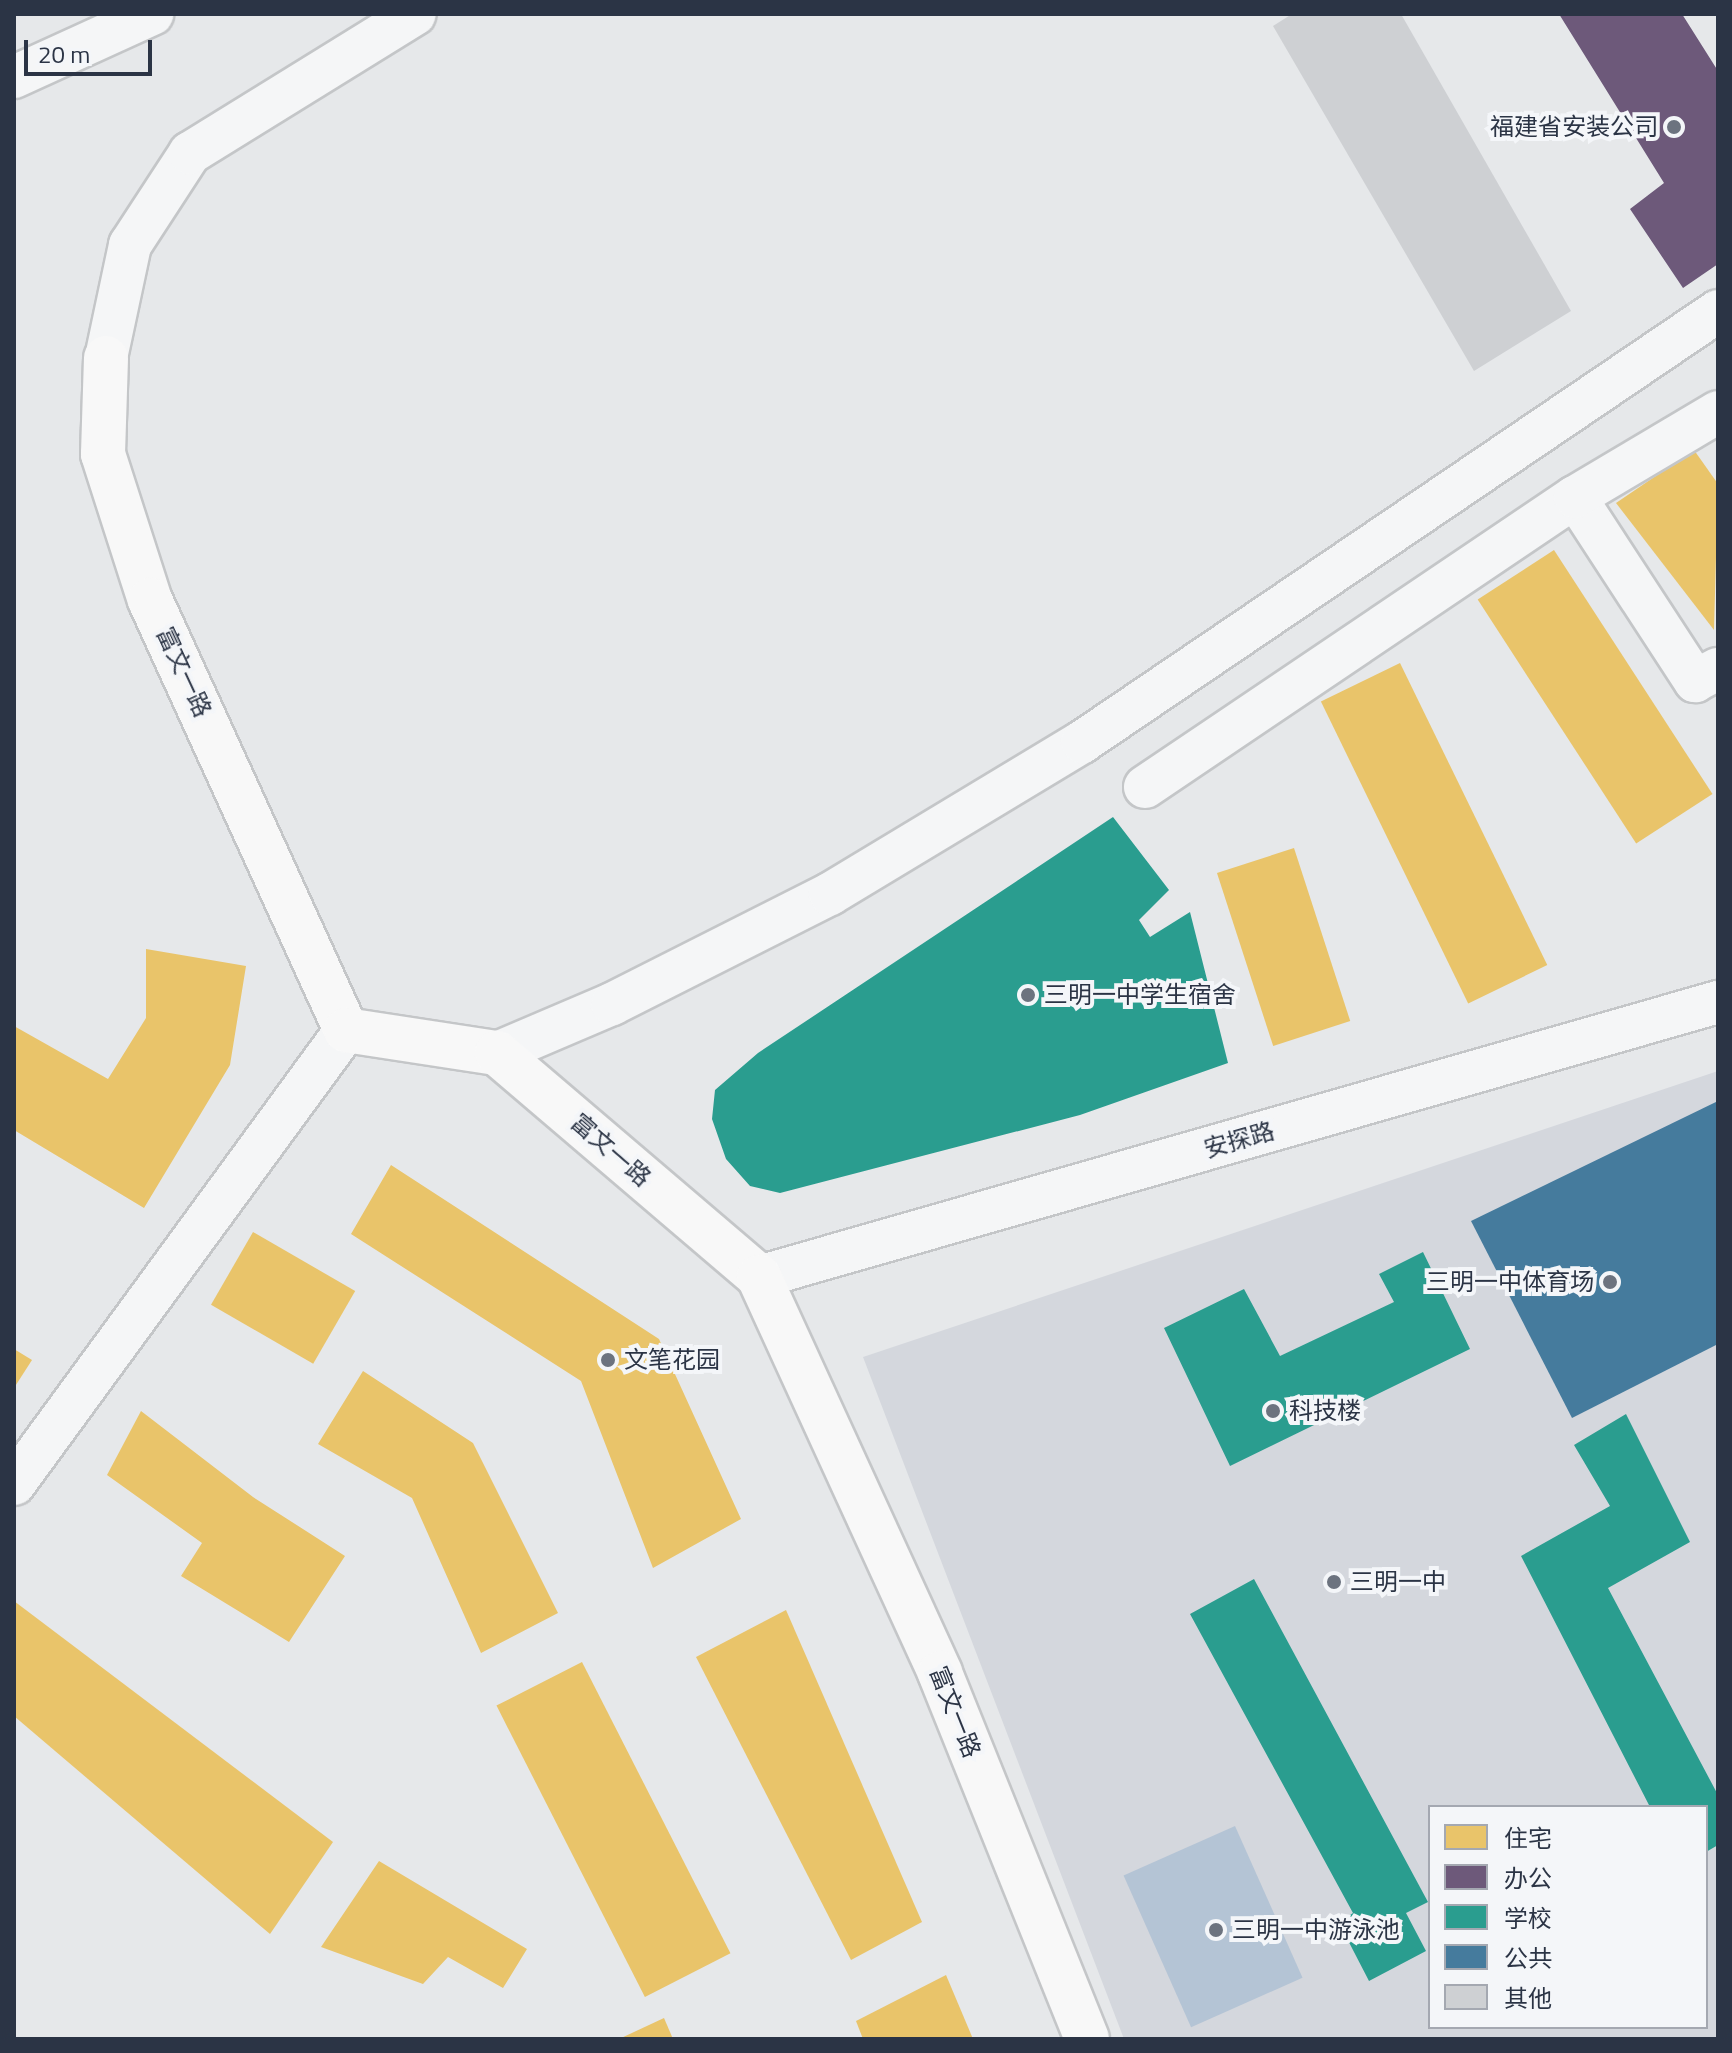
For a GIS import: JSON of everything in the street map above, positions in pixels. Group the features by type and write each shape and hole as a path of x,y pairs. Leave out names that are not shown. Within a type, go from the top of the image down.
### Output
{"street":[{"path":"14,77 152,14"},
{"path":"106,358 130,245 190,153 415,14"},
{"path":"14,1484 346,1030 497,1053 612,1004 830,894 1082,742 1718,311"},
{"name":"富文一路","path":"106,358 103,454 150,600 346,1030"},
{"path":"1145,787 1575,497 1718,412"},
{"path":"1575,497 1695,681 1718,669"},
{"name":"安探路","path":"759,1277 1718,1002"},
{"name":"富文一路","path":"497,1053 759,1277 940,1673 1087,2039"}],"shaded area":[{"name":"三明一中","path":"1718,1071 1718,2039 1124,2039 863,1357"}],"water":[{"name":"三明一中游泳池","path":"1235,1826 1303,1978 1191,2027 1124,1876"}],"building: 住宅":[{"path":"1694,450 1718,484 1714,630 1616,503"},
{"path":"1554,550 1712,794 1636,844 1478,600"},
{"path":"1400,663 1547,965 1468,1004 1321,702"},
{"path":"1294,848 1350,1021 1273,1046 1217,873"},
{"path":"146,949 246,966 230,1065 144,1208 14,1130 14,1026 108,1079 146,1018"},
{"name":"文笔花园","path":"391,1165 659,1339 741,1519 653,1568 581,1381 351,1234"},
{"path":"253,1232 355,1291 313,1364 211,1305"},
{"path":"14,1349 32,1360 14,1388"},
{"path":"363,1371 473,1443 558,1613 481,1653 412,1498 318,1444"},
{"path":"141,1411 253,1497 345,1556 289,1642 181,1576 202,1543 107,1475"},
{"path":"14,1601 333,1842 270,1934 14,1716"},
{"path":"786,1610 922,1922 851,1960 696,1657"},
{"path":"582,1662 730,1953 645,1997 496,1706"},
{"path":"379,1861 527,1949 503,1988 448,1957 423,1984 321,1947"},
{"path":"946,1975 973,2039 863,2039 856,2021"},
{"path":"664,2018 673,2039 619,2039"}],"building: 办公":[{"name":"福建省安装公司","path":"1559,14 1682,14 1718,71 1718,264 1683,288 1630,209 1664,183"}],"building: 学校":[{"name":"三明一中学生宿舍","path":"1113,817 1169,890 1139,920 1150,937 1190,912 1228,1063 1080,1115 780,1193 750,1186 726,1159 712,1119 715,1090 758,1053"},
{"name":"科技楼","path":"1423,1252 1470,1349 1230,1466 1164,1328 1244,1289 1280,1356 1394,1302 1379,1274"},
{"path":"1626,1414 1690,1542 1608,1588 1718,1795 1718,1845 1708,1851 1708,1805 1649,1805 1521,1556 1610,1506 1574,1445"},
{"path":"1254,1579 1428,1902 1406,1913 1426,1951 1369,1981 1339,1923 1353,1913 1190,1614"}],"building: 公共":[{"name":"三明一中体育场","path":"1718,1101 1718,1344 1572,1418 1471,1221"}],"building: 其他":[{"path":"1292,14 1401,14 1571,311 1474,371 1273,26"}],"place":[{"name":"福建省安装公司","path":"1674,127"},
{"name":"三明一中学生宿舍","path":"1028,995"},
{"name":"三明一中体育场","path":"1610,1282"},
{"name":"文笔花园","path":"608,1360"},
{"name":"科技楼","path":"1273,1411"},
{"name":"三明一中","path":"1334,1582"},
{"name":"三明一中游泳池","path":"1216,1930"}]}
